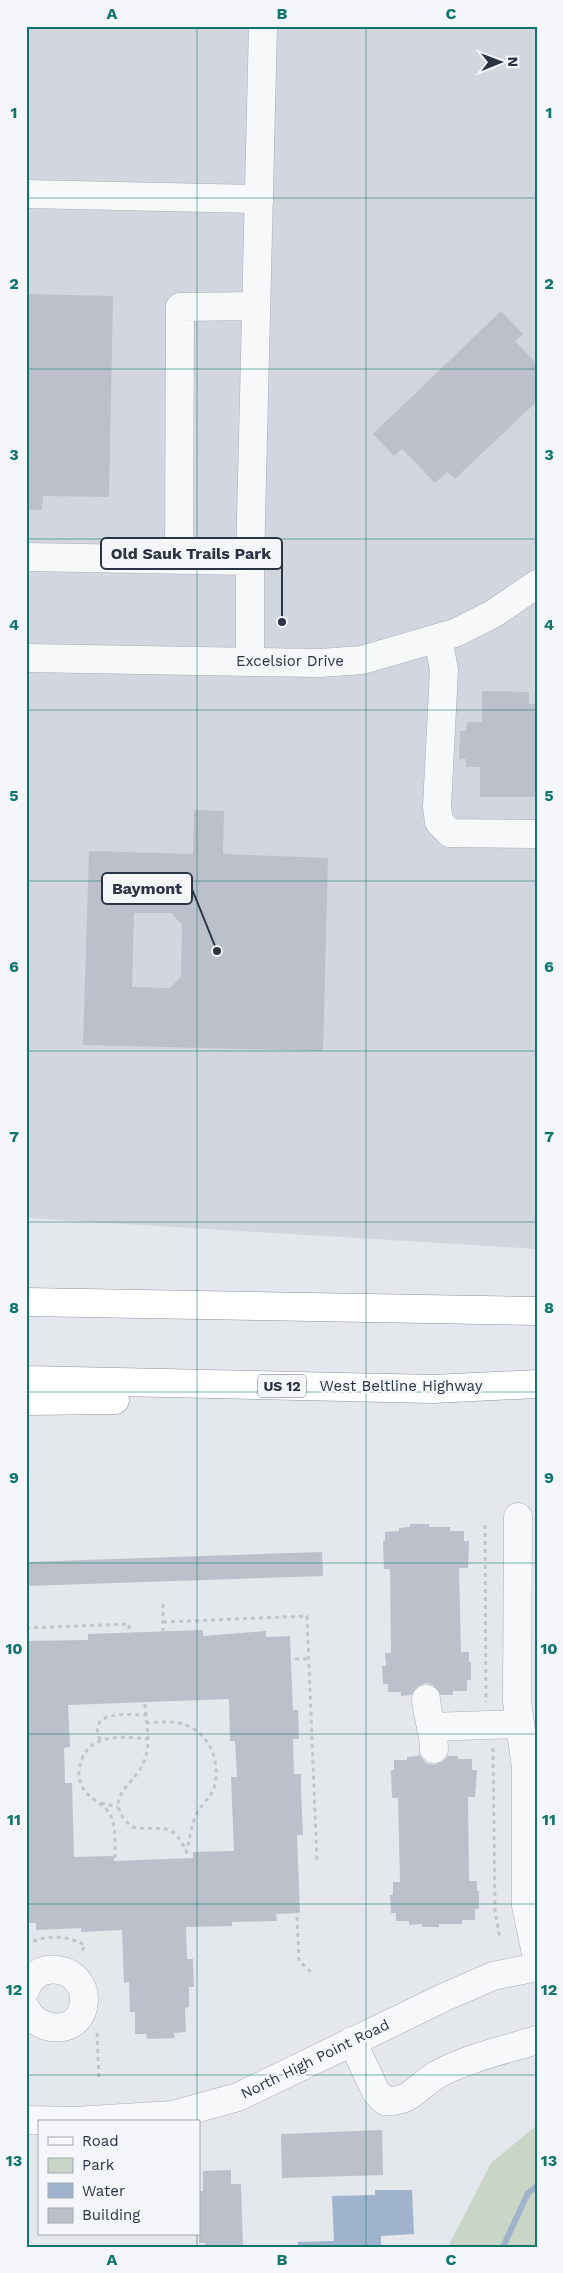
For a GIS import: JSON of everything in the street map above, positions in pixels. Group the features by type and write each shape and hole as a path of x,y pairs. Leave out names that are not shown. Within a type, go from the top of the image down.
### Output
{"highway":[{"path":"26,1292 91,1295 193,1304"},
{"path":"26,1302 537,1311"},
{"name":"West Beltline Highway","path":"26,1380 414,1388 537,1384"},
{"path":"26,1401 311,1397 414,1388"}],"street":[{"path":"250,662 250,561 263,26"},
{"path":"26,194 259,199"},
{"path":"178,560 180,307 256,306"},
{"path":"26,557 250,561"},
{"name":"Excelsior Drive","path":"26,658 320,663 362,660 455,633 494,614 537,584"},
{"path":"438,638 444,670 437,807 439,822 450,833 537,834"},
{"path":"518,1517 527,1568 517,1701 526,1768 526,1906 537,1958"},
{"path":"426,1699 432,1738 519,1724"},
{"name":"North High Point Road","path":"26,2120 75,2120 173,2115 238,2097 352,2041 494,1976 537,1967"},
{"path":"26,1989 35,1975 46,1970 57,1969 68,1972 77,1980 83,1990 82,2007 73,2022 63,2027 51,2029 40,2025 28,2015"},
{"path":"352,2041 376,2092 385,2101 395,2102 407,2099 438,2074 484,2056 537,2040"}],"path":[{"path":"163,1604 163,1633"},
{"path":"163,1622 307,1616 316,1862"},
{"path":"26,1628 129,1624 129,1634"},
{"path":"295,1659 308,1659"},
{"path":"145,1704 146,1715 146,1723 147,1739 145,1760 138,1773 120,1795 118,1807 122,1818 132,1827 142,1829 163,1827 173,1832 182,1842 187,1854 197,1812 213,1789 216,1774 215,1758 206,1740 188,1726 177,1723 146,1723"},
{"path":"100,1740 97,1729 99,1723 104,1718 146,1715"},
{"path":"115,1858 112,1818 83,1788 79,1770 85,1751 100,1740 122,1737 147,1739"},
{"path":"99,1803 118,1807"},
{"path":"297,1917 299,1961 311,1972"}],"shaded area":[{"path":"26,26 537,26 537,1249 26,1218"}],"green space":[{"path":"537,2125 537,2247 448,2247 491,2163"}],"water":[{"path":"375,2190 412,2190 414,2234 381,2236 381,2247 298,2247 298,2242 334,2241 332,2196 375,2195"}],"building":[{"path":"26,294 113,296 109,497 43,496 42,510 26,510"},
{"path":"501,311 523,334 515,341 537,364 537,401 455,479 447,472 435,483 402,449 394,456 373,434"},
{"path":"482,691 529,692 529,704 537,704 537,797 480,797 480,767 466,767 466,759 459,759 460,731 466,731 467,722 482,722"},
{"path":"194,810 224,811 223,854 328,858 323,1051 83,1045 89,851 193,854","holes":["134,913 171,913 182,925 181,977 170,988 132,987"]},
{"path":"410,1524 429,1524 429,1527 450,1527 450,1531 464,1531 464,1541 469,1541 468,1568 459,1568 461,1652 469,1652 469,1662 471,1662 471,1680 467,1680 467,1691 453,1691 453,1695 441,1695 433,1685 425,1683 417,1687 411,1695 401,1696 401,1692 388,1692 388,1684 383,1684 382,1666 386,1666 385,1653 391,1653 390,1569 384,1569 383,1541 385,1541 385,1532 399,1531 399,1528 410,1527"},
{"path":"322,1552 323,1576 26,1586 26,1562"},
{"path":"203,1630 203,1636 266,1631 266,1637 290,1636 293,1710 298,1710 299,1739 293,1739 294,1774 301,1774 303,1835 297,1835 300,1913 276,1914 277,1921 232,1922 232,1926 186,1927 187,1959 193,1959 194,1987 189,1987 189,2007 185,2008 186,2032 174,2033 175,2038 147,2039 146,2034 135,2034 135,2012 130,2012 129,1982 124,1983 122,1930 81,1932 81,1928 36,1930 36,1923 26,1923 26,1641 88,1640 88,1634","holes":["229,1699 230,1741 235,1741 237,1777 231,1777 234,1851 193,1852 193,1858 114,1861 114,1856 74,1857 72,1783 65,1783 64,1748 70,1747 68,1705"]},
{"path":"418,1753 426,1763 434,1765 442,1762 448,1756 458,1756 458,1759 472,1759 472,1770 477,1770 475,1797 468,1797 469,1881 477,1881 479,1909 475,1909 475,1920 462,1920 462,1924 439,1924 439,1927 422,1927 422,1924 409,1925 409,1921 396,1921 396,1913 391,1913 390,1895 393,1895 393,1882 400,1882 398,1798 392,1798 391,1770 394,1770 394,1760 407,1760 407,1757 418,1756"},
{"path":"382,2130 383,2175 282,2178 281,2134"},
{"path":"231,2170 231,2184 241,2184 243,2247 206,2247 205,2243 199,2243 200,2191 203,2191 203,2171"}],"waterway":[{"path":"503,2247 528,2193 537,2186"}],"place":[{"name":"Old Sauk Trails Park","path":"282,622"},
{"name":"Baymont","path":"217,951"}]}
